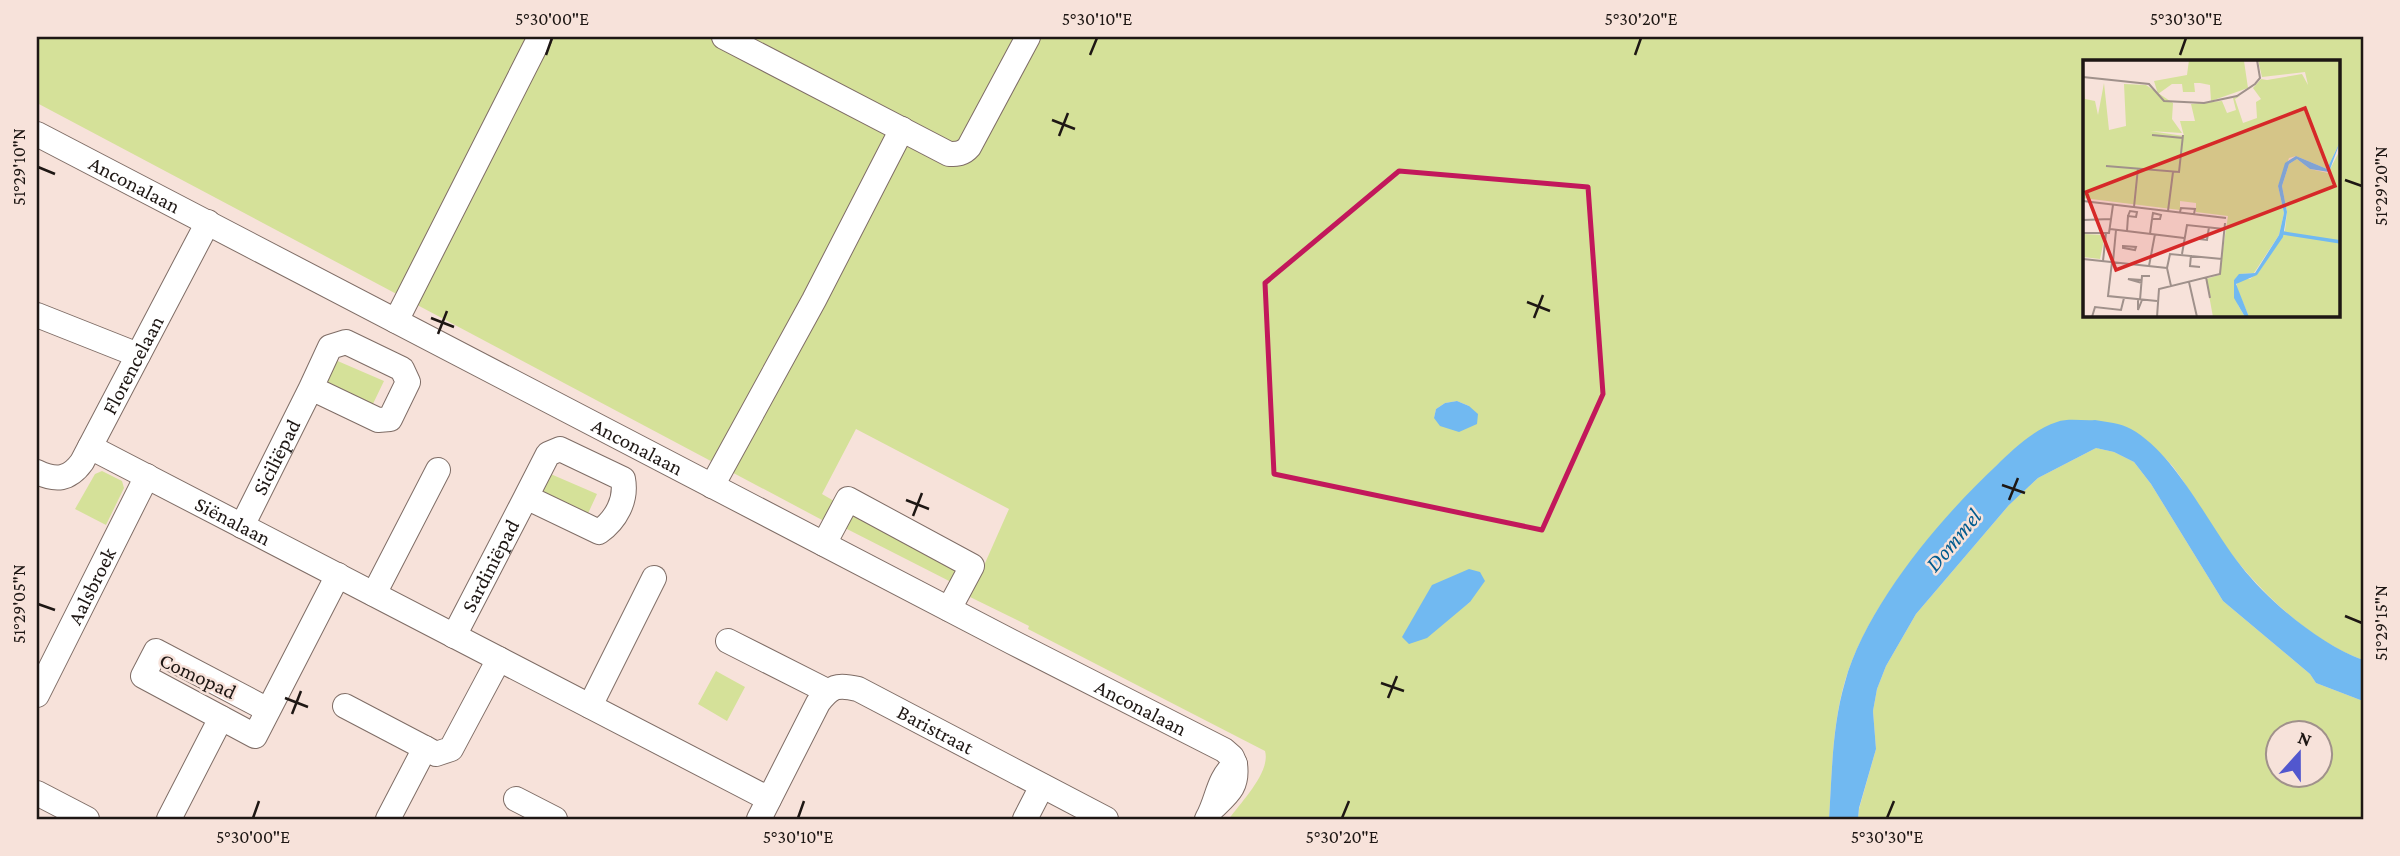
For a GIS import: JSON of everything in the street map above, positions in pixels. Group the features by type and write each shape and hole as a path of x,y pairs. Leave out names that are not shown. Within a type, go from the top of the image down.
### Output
{"street":[{"path":"396,321 540,37"},
{"path":"724,37 949,154 966,151 1028,37"},
{"path":"712,486 814,300 902,129"},
{"name":"Anconalaan","path":"37,134 1224,750 1232,757 1237,778 1228,795 1210,813"},
{"name":"Florencelaan","path":"37,472 57,479 75,471 208,222"},
{"path":"37,315 138,355"},
{"name":"Siciliëpad","path":"242,526 311,388"},
{"name":"Siënalaan","path":"90,447 590,706 764,809"},
{"path":"374,594 438,470"},
{"name":"Aalsbroek","path":"37,695 147,476"},
{"name":"Sardiniëpad","path":"454,636 526,497"},
{"path":"824,544 848,499 972,566 949,609"},
{"name":"Comopad","path":"268,710 156,651 143,676 255,736 338,575"},
{"path":"590,706 654,579"},
{"name":"Baristraat","path":"728,641 827,691 841,685 858,690 1106,819"},
{"path":"345,706 436,754 452,749 499,659"},
{"path":"764,809 827,691"},
{"name":"Comopad","path":"169,819 221,718"},
{"path":"388,819 425,748"},
{"path":"1025,819 1042,786"},
{"path":"37,793 87,819"},
{"path":"516,799 555,819"}],"highlighted area":[{"path":"1399,171 1588,187 1603,394 1542,530 1274,474 1265,283"}],"green space":[{"path":"37,37 2363,37 2363,660 2320,638 2280,607 2262,589 2215,532 2174,468 2151,445 2010,453 1962,501 1914,558 1892,588 1857,650 1845,681 1837,715 1829,819 1229,819 1264,768 1265,751 970,597 1009,509 856,429 822,494 834,501 824,521 37,103","holes":["1457,401 1469,406 1434,418 1436,409 1445,403","1432,586 1470,602 1448,619 1403,637"]},
{"path":"333,359 384,381 370,410 321,386"},
{"path":"2096,448 2114,452 2134,462 2151,484 2223,601 2310,674 2316,683 2363,701 2363,819 1858,819 1876,749 1873,711 1877,689 1886,666 1916,614 2009,505 2038,478"},
{"path":"102,471 122,481 124,488 106,525 75,509 95,474"},
{"path":"546,472 597,494 585,520 535,497"},
{"path":"853,507 967,567 957,585 845,528"},
{"path":"716,671 745,687 727,721 698,704"}],"water":[{"path":"1457,401 1478,414 1477,424 1459,432 1440,426 1434,418 1436,409 1445,403"},
{"name":"Dommel","path":"2095,420 2127,427 2147,440 2177,473 2229,550 2266,594 2313,633 2363,660 2363,701 2316,683 2310,674 2223,601 2151,484 2134,462 2114,452 2096,448 2038,478 2009,505 1916,614 1886,666 1877,689 1873,711 1876,749 1858,819 1829,819 1835,733 1845,682 1855,653 1887,594 1929,537 1975,486 2017,446 2041,429 2057,422"},
{"path":"1469,569 1480,572 1485,581 1470,602 1427,638 1409,644 1402,637 1432,585"}]}
